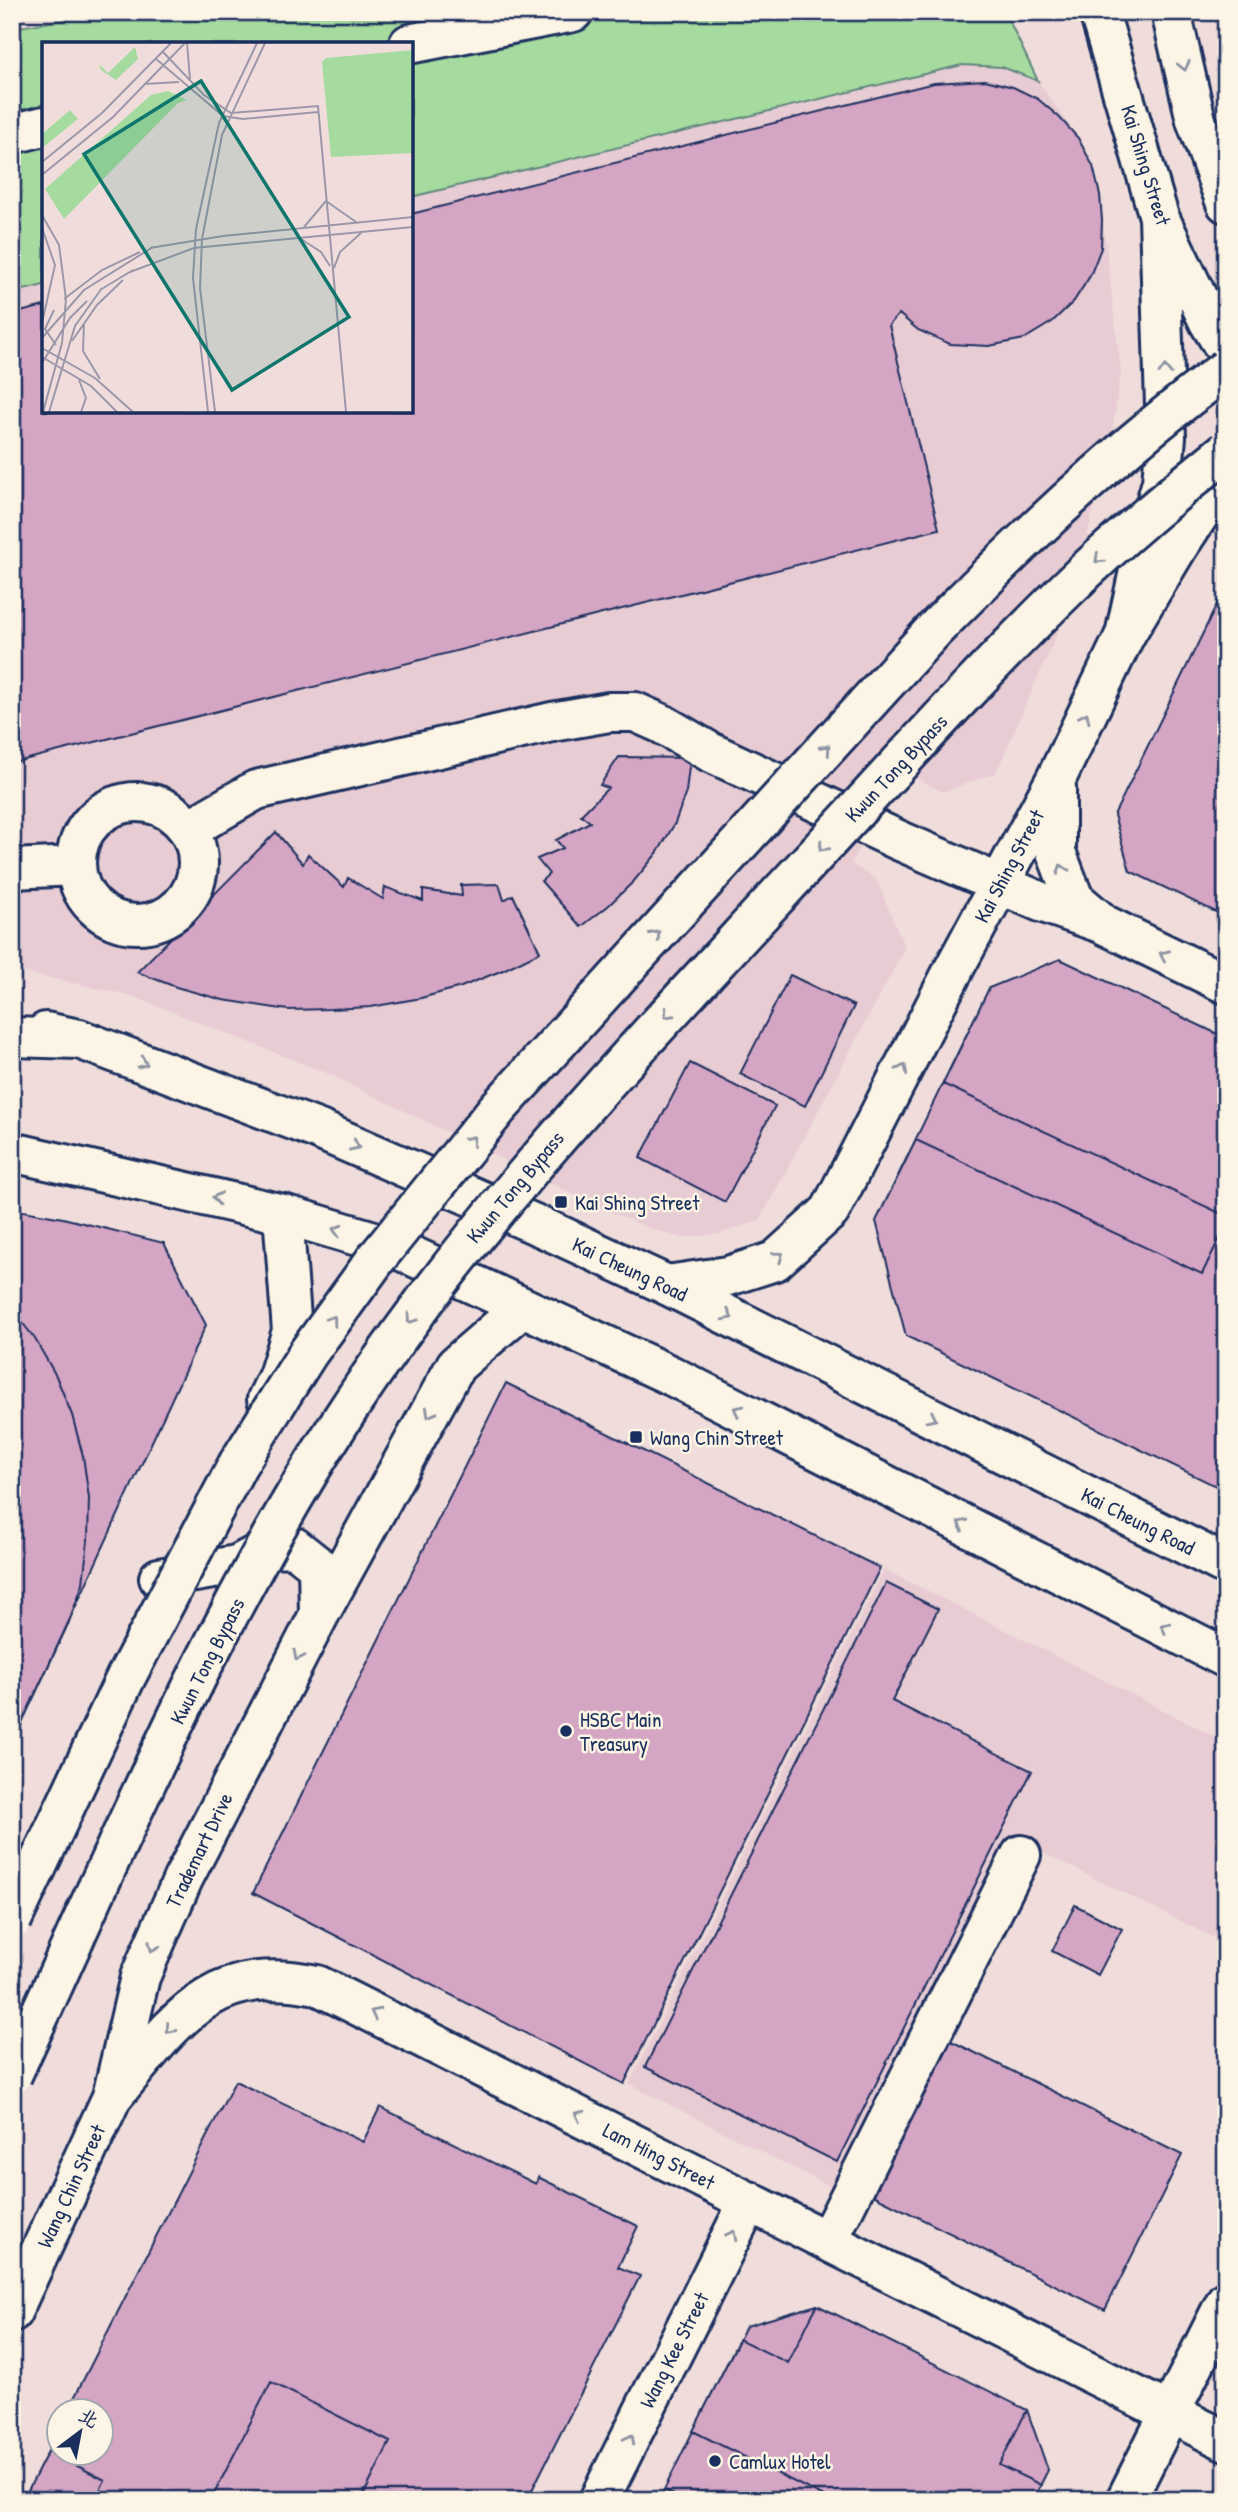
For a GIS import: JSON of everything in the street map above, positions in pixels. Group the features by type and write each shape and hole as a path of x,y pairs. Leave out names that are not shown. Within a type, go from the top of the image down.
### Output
{"main road":[{"path":"413,43 573,12"},
{"name":"Kai Shing Street","path":"1099,12 1159,217 1209,322 1226,350"},
{"path":"1171,12 1196,120 1226,203"},
{"path":"12,134 42,126"},
{"path":"1125,635 1147,534 1162,482 1165,448 1165,342 1159,217"},
{"path":"12,1920 126,1676 238,1464 308,1353 376,1259 498,1108 936,629 1076,492 1176,405 1226,369"},
{"name":"Kwun Tong Bypass","path":"12,2075 156,1764 247,1581 340,1422 440,1279 516,1185 619,1067 1003,653 1071,584 1146,516 1226,451"},
{"name":"Kai Shing Street","path":"667,1285 728,1276 775,1261 830,1211 1056,779 1125,635 1226,474"},
{"path":"188,829 256,790 552,722 609,712 635,712 662,724 710,752 898,841 1041,902 1101,923 1226,984"},
{"path":"1056,779 1056,852 1074,899 1101,923"},
{"path":"137,801 157,805 174,814 188,829 197,847 199,868 194,888 183,905 167,917 147,924 126,923 107,917 90,904 80,886 75,866 77,846 86,828 99,813 117,804 137,801"},
{"path":"12,869 75,866"},
{"name":"Kai Cheung Road","path":"12,1026 79,1039 317,1129 667,1285 1226,1565"},
{"path":"12,1037 79,1039"},
{"path":"12,1152 283,1214 391,1246 672,1376 1226,1658"},
{"path":"12,1890 159,1578 258,1415 278,1377 292,1331 283,1214"},
{"name":"Trademart Drive","path":"112,2097 140,1977 183,1879 319,1615 456,1365 522,1308"},
{"name":"Trademart Drive","path":"159,1578 237,1564 269,1548 294,1547 318,1566 319,1615"},
{"path":"828,2240 1021,1855"},
{"name":"Lam Hing Street","path":"112,2097 172,2026 191,2007 214,1993 264,1979 289,1979 317,1985 1226,2441"},
{"name":"Wang Chin Street","path":"12,2312 112,2097"},
{"name":"Wang Kee Street","path":"599,2500 749,2201"},
{"path":"1126,2500 1226,2301"}],"shaded area":[{"path":"962,65 1002,67 1038,81 1078,138 1100,195 1121,372 1109,453 1066,614 996,773 943,792 899,769 851,864 876,879 905,948 760,1220 719,1234 681,1238 646,1227 599,1207 329,1074 132,996 12,970 12,293 42,286 42,413 413,413 413,197"},
{"path":"884,1569 1226,1742 1226,1944 1011,1837 835,2189 629,2084"}],"green space":[{"path":"114,12 1005,12 1038,81 1002,67 962,65 413,197 413,42 42,42 42,286 12,293 12,28"}],"building":[{"path":"985,80 1013,87 1038,99 1078,138 1093,166 1100,195 1102,220 1101,248 1090,276 1074,301 1052,322 1024,339 989,346 950,344 918,330 899,314 889,325 939,529 12,763 12,314 42,306 42,413 413,413 413,213 934,83"},
{"path":"1226,586 1226,917 1130,871 1114,815"},
{"path":"619,757 690,758 686,792 675,823 658,852 634,881 581,927 541,881 549,874 537,859 563,848 556,840 590,822 581,815 608,788 600,785"},
{"path":"276,832 303,864 308,854 344,887 348,878 383,899 385,887 423,901 423,890 462,896 461,885 499,884 504,900 513,895 540,952 461,987 421,998 371,1007 331,1009 288,1010 223,1000 176,987 137,972"},
{"path":"1060,959 1226,1038 1226,1491 906,1336 876,1221 989,988"},
{"path":"1060,959 1226,1038 1226,1216 943,1084 989,988"},
{"path":"790,975 854,1006 805,1106 740,1074"},
{"path":"690,1063 775,1106 725,1202 640,1158"},
{"path":"916,1140 1202,1274 1226,1225 1226,1491 906,1336 876,1221"},
{"path":"12,1209 63,1218 164,1243 206,1325 12,1744"},
{"path":"12,1309 35,1339 56,1376 72,1415 83,1456 89,1498 83,1583 69,1622 12,1744"},
{"name":"HSBC Main Treasury","path":"506,1383 880,1568 624,2084 253,1893"},
{"path":"886,1583 938,1609 892,1701 1032,1771 837,2162 645,2067"},
{"path":"1075,1905 1122,1929 1098,1975 1052,1951"},
{"path":"939,2035 1182,2155 1105,2310 863,2190"},
{"path":"235,2081 363,2142 380,2107 536,2184 538,2177 638,2226 618,2267 640,2276 527,2500 361,2500 390,2442 271,2382 211,2500 95,2500 105,2480 77,2466 116,2466 116,2396 75,2396"},
{"path":"235,2081 363,2142 380,2107 536,2184 538,2177 638,2226 618,2267 640,2276 527,2500 23,2500 46,2455 46,2466 116,2466 116,2396 75,2396"},
{"path":"817,2305 1027,2410 999,2465 1041,2485 1033,2500 830,2500 693,2431 739,2339 788,2363"},
{"path":"817,2305 1027,2410 1048,2470 1033,2500 830,2500 693,2431 746,2326"},
{"name":"Camlux Hotel","path":"693,2431 830,2500 659,2500"},
{"name":"Camlux Hotel","path":"693,2431 830,2500 684,2500 664,2490"},
{"name":"Camlux Hotel","path":"693,2431 830,2500 659,2500"}],"place":[{"name":"Kai Shing Street","path":"561,1202"},
{"name":"Wang Chin Street","path":"636,1437"},
{"name":"HSBC Main Treasury","path":"566,1731"},
{"name":"Camlux Hotel","path":"715,2461"}]}
